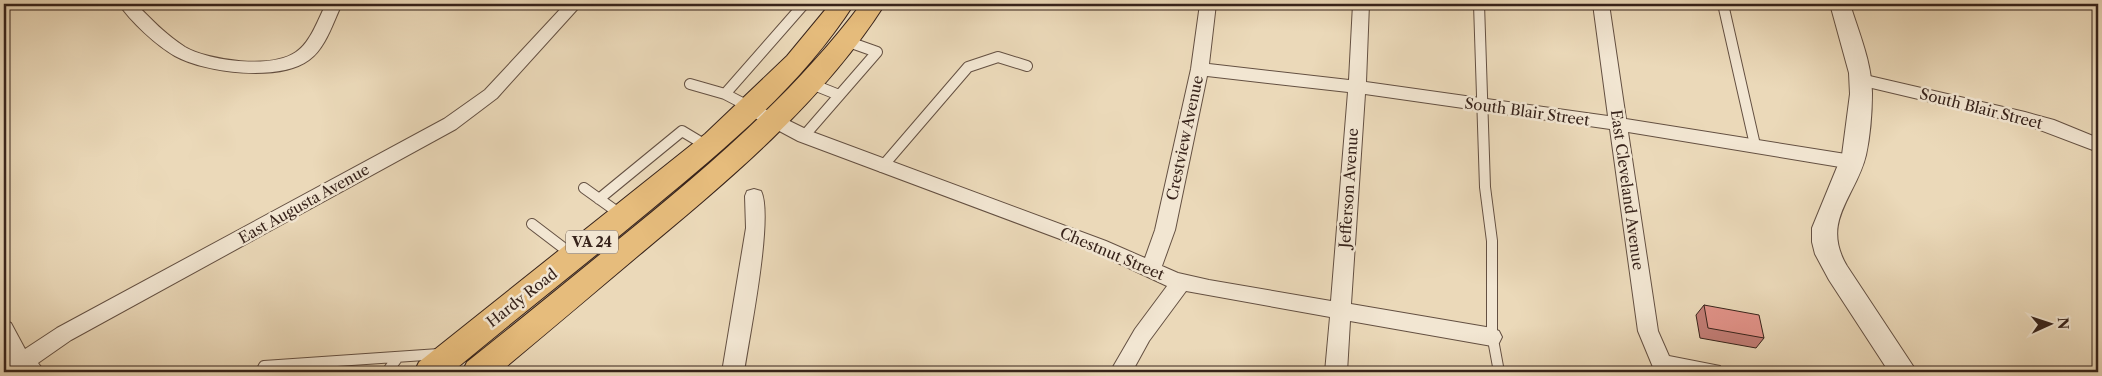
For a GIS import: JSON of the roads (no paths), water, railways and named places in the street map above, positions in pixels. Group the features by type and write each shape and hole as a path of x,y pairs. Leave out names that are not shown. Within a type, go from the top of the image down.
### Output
{"main road":[{"name":"VA 24","path":"762,114 796,61 842,4"},
{"name":"VA 24","path":"762,114 809,83 846,41 873,4"},
{"name":"Hardy Road","path":"430,372 624,217 708,147 762,114"},
{"name":"Hardy Road","path":"478,372 665,219 724,168 762,114"}],"street":[{"path":"127,4 164,40 183,53 217,63 260,66 279,66 300,58 308,52 334,4"},
{"name":"East Augusta Avenue","path":"21,369 64,334 450,124 492,94 574,4"},
{"name":"Crestview Avenue","path":"1151,269 1165,230 1200,69 1208,4"},
{"name":"Jefferson Avenue","path":"1336,372 1357,87 1361,4"},
{"name":"East Cleveland Avenue","path":"1601,4 1648,331 1665,368"},
{"path":"1840,4 1851,38 1861,80 1861,94 1852,162 1824,228 1824,242 1827,254 1838,273 1904,372"},
{"name":"South Blair Street","path":"1200,69 1357,87 1755,145 1852,162"},
{"name":"South Blair Street","path":"1861,80 2026,118 2098,145"},
{"name":"Chestnut Street","path":"762,114 804,136 882,167 1099,246 1182,282 1492,337"},
{"path":"733,372 756,228 754,196"},
{"path":"1122,372 1142,336 1182,282"},
{"path":"4,329 21,369"},
{"path":"1665,368 1712,372"}],"lane":[{"path":"725,94 804,4"},
{"path":"1480,4 1485,187 1492,213 1494,261 1492,337 1499,372"},
{"path":"1723,4 1755,145"},
{"path":"804,136 877,52 846,41"},
{"path":"882,167 968,67 998,57 1026,66"},
{"path":"809,83 839,95"},
{"path":"690,84 725,94 762,114"},
{"path":"599,199 682,131 708,147"},
{"path":"584,188 624,217"},
{"path":"532,224 574,256"},
{"path":"261,372 264,366 321,366 453,353"},
{"path":"387,372 398,357"}]}
